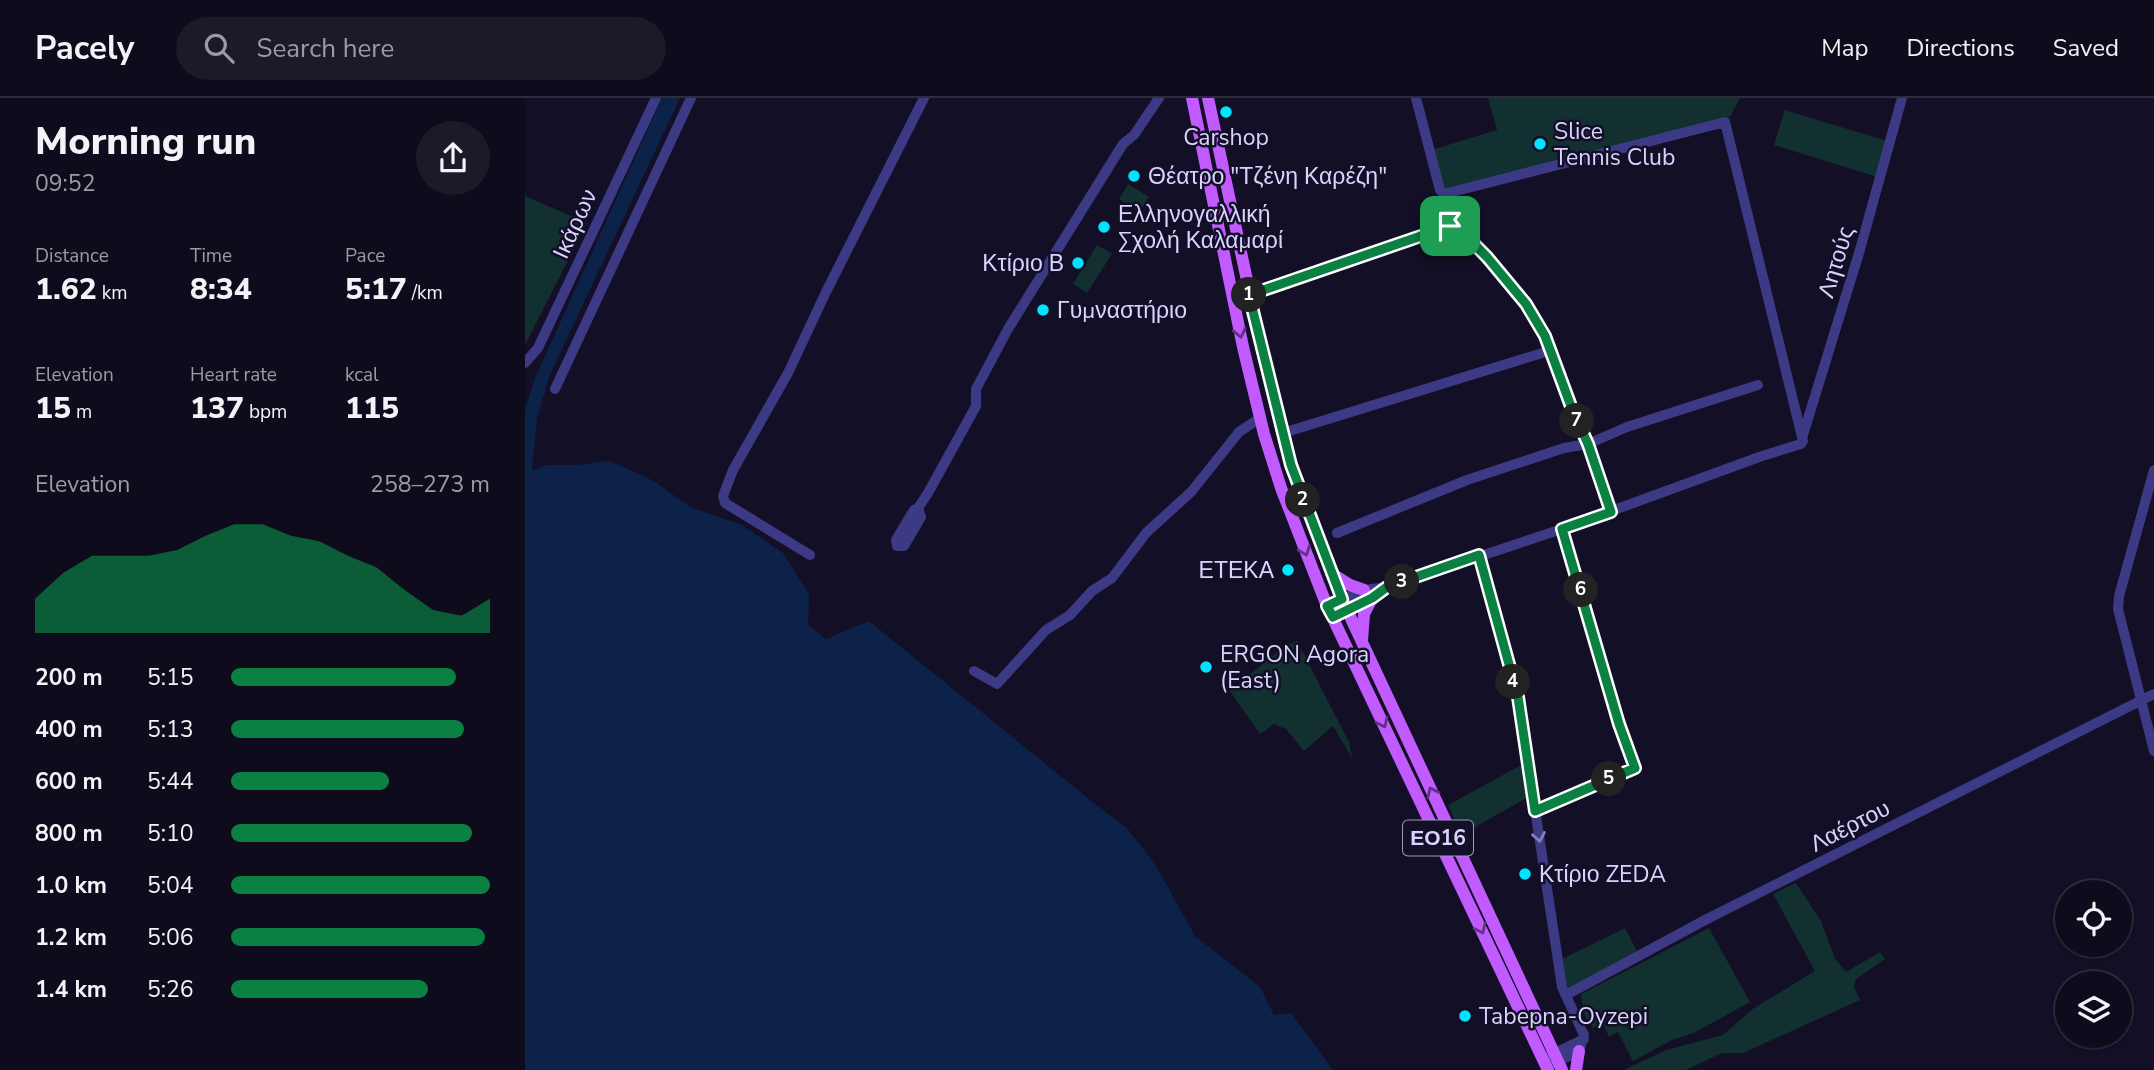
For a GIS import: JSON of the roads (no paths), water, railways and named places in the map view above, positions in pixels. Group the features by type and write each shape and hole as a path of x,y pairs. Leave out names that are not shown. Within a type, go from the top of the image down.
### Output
{"main road":[{"name":"ΕΟ16","path":"1192,98 1224,260 1260,418 1281,488 1330,611 1552,1064"},
{"name":"ΕΟ16","path":"1208,98 1249,295 1300,491 1344,605 1552,1064"},
{"path":"1331,573 1368,594 1362,643"},
{"path":"1576,1070 1582,1045"}],"street":[{"name":"Ικάρων","path":"526,364 538,348 656,98"},
{"path":"555,389 691,98"},
{"path":"810,555 725,503 723,496 733,470 788,373 924,98"},
{"path":"918,508 976,406 976,389 1019,310 1123,144 1134,135 1159,98"},
{"path":"1330,611 1387,587 1562,529 1801,444 1802,435 1725,122 1447,194 1440,190 1416,98"},
{"name":"Λητούς","path":"1802,435 1859,253 1902,98"},
{"path":"1249,295 1445,227 1455,227 1471,239 1504,276 1526,304 1552,350 1611,512"},
{"path":"1283,433 1552,350"},
{"path":"1337,533 1467,480 1563,449 1588,444 1627,427 1758,385"},
{"path":"974,671 997,684 1046,631 1070,615 1093,591 1112,579 1146,533 1191,492 1239,432 1260,418"},
{"path":"2154,470 2119,596 2121,625 2154,751"},
{"path":"1535,811 1635,768 1619,724 1562,529"},
{"path":"1479,555 1518,697 1561,980 1583,1032 1582,1045 1552,1064"},
{"name":"Λαέρτου","path":"1566,995 1719,913 2154,694"}],"water":[{"path":"662,98 680,98 549,377 537,419 532,471 546,465 610,461 654,481 690,507 742,525 783,553 809,594 808,625 826,639 869,621 1127,828 1156,866 1195,936 1260,987 1274,1015 1291,1013 1333,1070 525,1070 525,409 536,376"}],"place":[{"name":"Carshop","path":"1226,112"},
{"name":"Slice Tennis Club","path":"1540,144"},
{"name":"Θέατρο \"Τζένη Καρέζη\"","path":"1134,176"},
{"name":"Ελληνογαλλική Σχολή Καλαμαρί","path":"1104,227"},
{"name":"Κτίριο Β","path":"1078,263"},
{"name":"Γυμναστήριο","path":"1043,310"},
{"name":"ΕΤΕΚΑ","path":"1288,570"},
{"name":"ERGON Agora (East)","path":"1206,667"},
{"name":"Κτίριο ZEDA","path":"1525,874"},
{"name":"Tabepna-Oyzepi","path":"1465,1016"}]}
